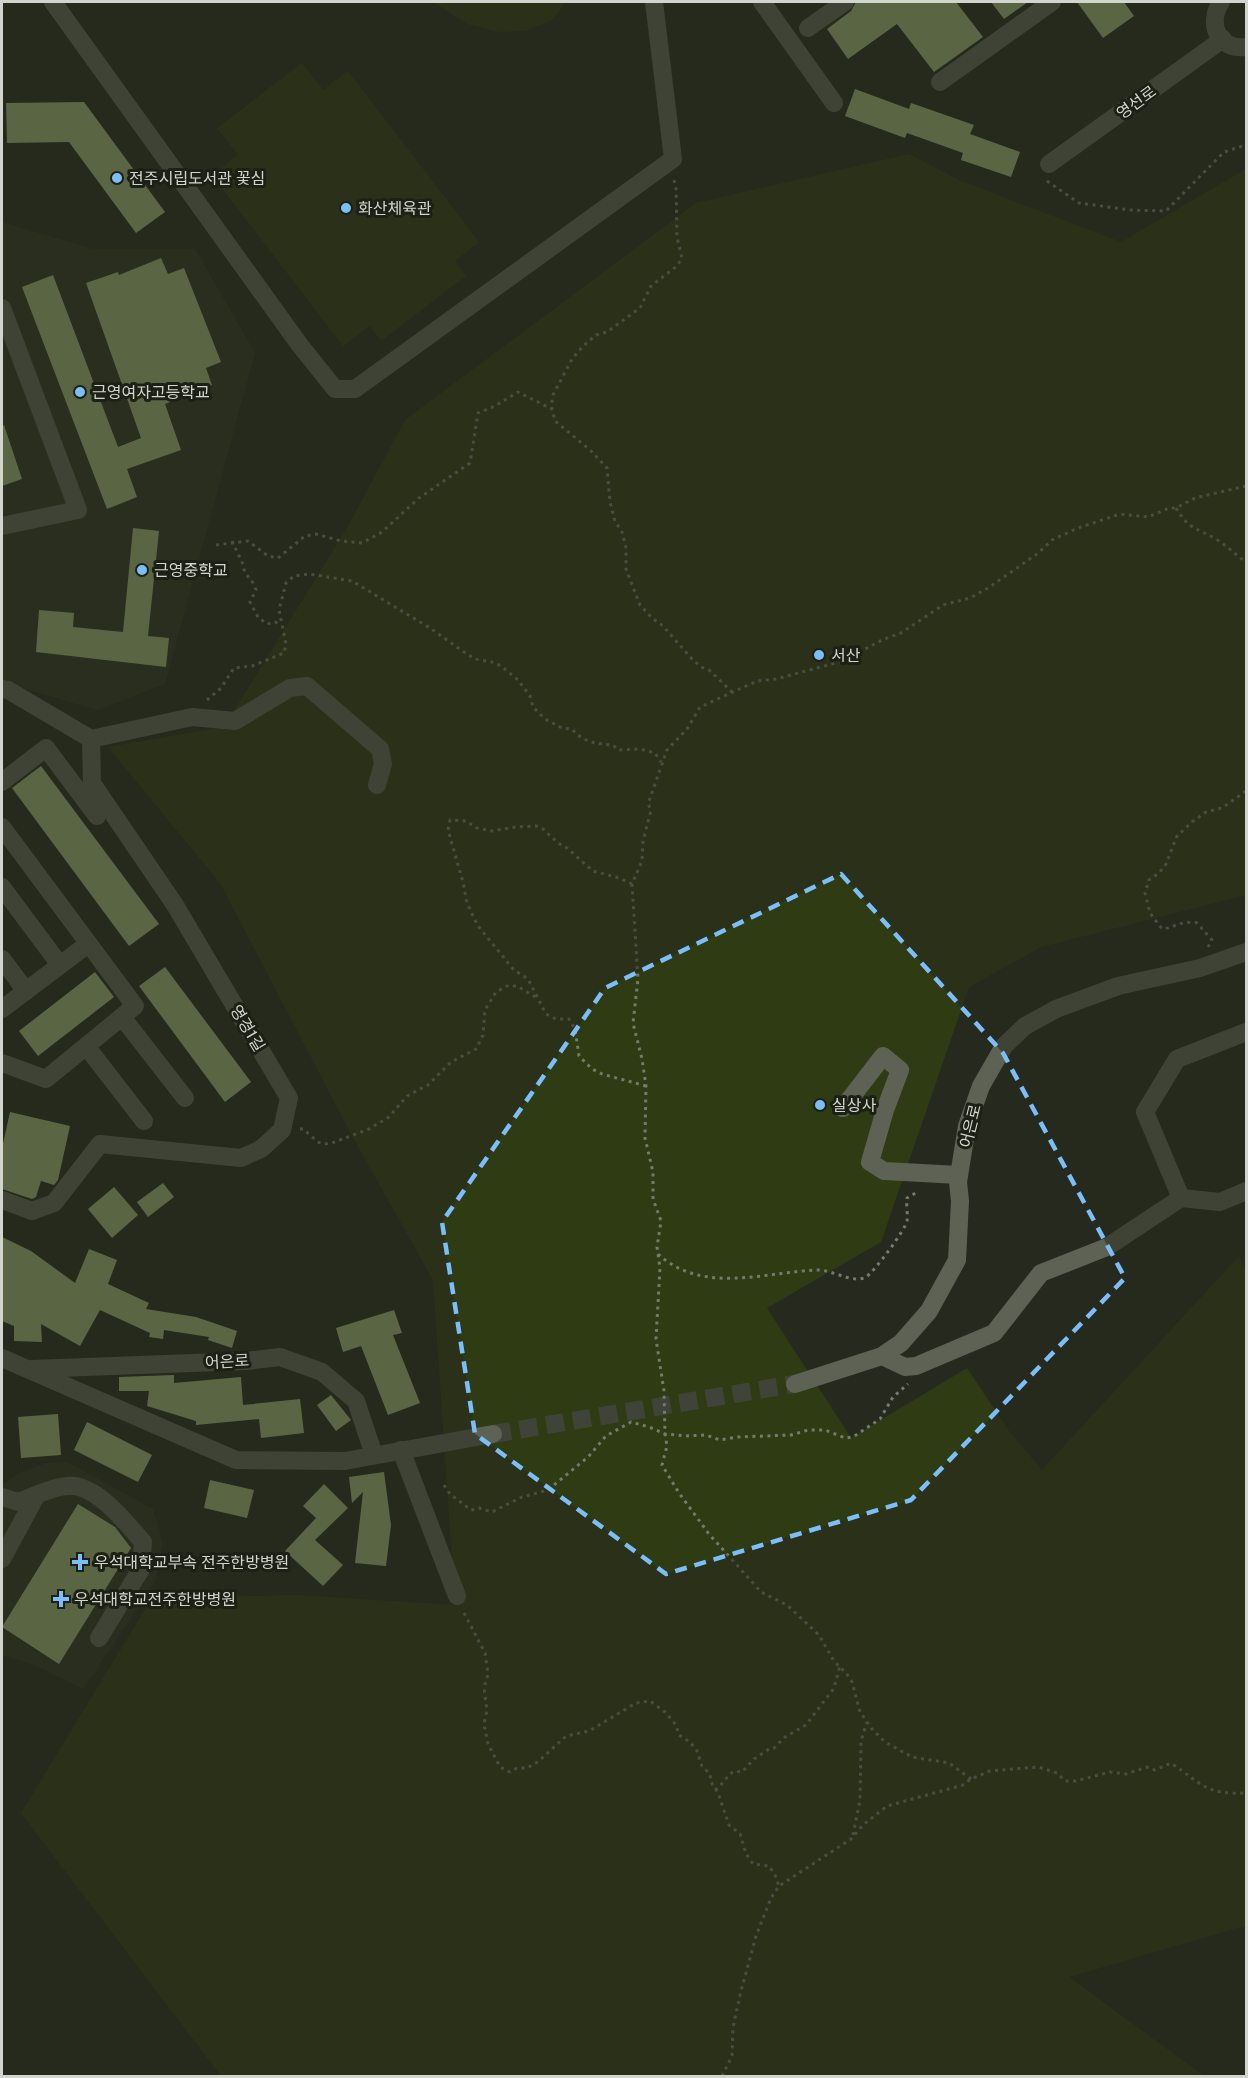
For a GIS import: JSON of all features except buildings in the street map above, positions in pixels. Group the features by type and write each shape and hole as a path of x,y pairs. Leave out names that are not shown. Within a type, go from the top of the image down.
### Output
{"street":[{"path":"53,2 299,344 335,388 355,389 673,159 654,2"},
{"path":"762,2 834,103"},
{"path":"808,28 846,2"},
{"path":"940,82 1052,2"},
{"path":"1221,2 1215,13 1214,24 1219,36 1227,44 1246,47"},
{"name":"영선로","path":"1045,171 1223,39"},
{"path":"2,308 78,510 2,526"},
{"path":"2,689 8,690 92,740 192,717 235,721 290,688 307,686 380,749 383,764 377,785"},
{"name":"영경1길","path":"92,740 92,783 175,905 290,1098 282,1130"},
{"path":"2,782 46,748 97,816"},
{"path":"2,827 135,1006 46,1078 2,1063"},
{"path":"2,887 60,965"},
{"path":"2,1009 88,944"},
{"name":"어은로","path":"795,1384 882,1356 901,1342 929,1311 957,1260 959,1175 967,1126 981,1086 1004,1046 1025,1026 1056,1009 1118,986 1200,968 1246,952"},
{"path":"2,959 26,991"},
{"path":"122,1017 185,1098"},
{"path":"1181,1198 1145,1112 1177,1059 1246,1032"},
{"path":"86,1046 144,1121"},
{"path":"843,1108 883,1056 900,1070 885,1110 870,1162 884,1172 959,1175"},
{"path":"2,1200 32,1211 54,1203 100,1144 241,1158 261,1149 282,1130"},
{"path":"882,1356 905,1367 916,1366 994,1333 1041,1273 1107,1247 1181,1198 1220,1202 1246,1191"},
{"name":"어은로","path":"27,1370 246,1361 280,1357 322,1372 356,1401 374,1455"},
{"name":"어은로","path":"2,1360 236,1460 345,1461 493,1434"},
{"path":"401,1450 457,1596"},
{"path":"2,1497 18,1503 55,1488 69,1485 87,1491 105,1501 143,1542 141,1569 99,1638"},
{"path":"2,1559 36,1496"}],"path":[{"path":"1045,171 1079,204 1130,210 1166,211 1224,152 1246,145"},
{"path":"673,176 676,189 677,237 682,258 677,266 651,286 640,308 616,326 596,335 583,346 572,359 552,398 552,409 555,421 589,449 607,468 610,502 627,548 626,569 640,605 663,626 692,659 701,667 709,670 732,692"},
{"path":"216,545 248,541 268,556 278,558 305,536 316,534 341,541 362,543 382,532 419,498 470,463 478,413 518,392 552,409"},
{"path":"971,1779 950,1763 912,1757 885,1742 867,1722 861,1712 852,1682 846,1672 834,1661 819,1635 787,1605 761,1592 709,1534 662,1465 667,1446 664,1391 657,1339 660,1268 657,1253 661,1221 653,1199 653,1172 645,1138 646,1086 633,1023 638,979 632,884 642,861 651,810 648,804 667,750 687,729 700,707 757,681 776,679 843,661 882,640 901,633 943,605 970,598 988,588 1037,554 1052,540 1078,528 1120,514 1148,517 1169,508 1176,508 1195,498 1246,486"},
{"path":"1176,508 1197,531 1215,539 1246,562"},
{"path":"232,542 245,573 256,590 250,602 258,617 267,624 275,622 281,625"},
{"path":"192,717 221,688 234,668 252,666 284,653 286,644 279,610 286,583 294,576 309,574 352,581 430,628 475,659 501,666 518,680 530,696 533,707 545,719 562,728 572,729 580,739 613,745 618,750 640,749 655,753 661,762"},
{"path":"1200,968 1212,940 1204,929 1197,923 1185,921 1162,929 1150,913 1145,893 1149,880 1166,864 1177,836 1206,812 1222,808 1246,791"},
{"path":"632,884 593,871 543,829 536,826 514,826 492,831 477,828 466,821 450,820 448,830 467,903 478,926 514,970 528,979 546,1014 556,1019 569,1019 575,1029 579,1056 591,1069 646,1086"},
{"path":"282,1130 303,1129 318,1142 324,1144 355,1136 369,1129 389,1117 407,1096 428,1085 451,1062 476,1049 483,1035 485,1010 496,992 507,986 517,986 538,999"},
{"path":"657,1253 671,1266 683,1272 722,1279 748,1279 820,1270 838,1273 853,1280 866,1277 880,1263 907,1222 907,1198 922,1188"},
{"path":"444,1485 450,1494 471,1510 492,1512 522,1497 548,1490 588,1457 606,1436 631,1422 665,1434 706,1435 720,1440 738,1437 791,1436 807,1430 825,1430 845,1438 853,1437 880,1419 893,1397 909,1383 916,1366"},
{"path":"457,1596 485,1653 488,1674 484,1688 487,1710 483,1724 488,1744 500,1767 510,1772 517,1768 527,1768 539,1761 566,1736 589,1731 636,1703 650,1701 665,1712 676,1725 679,1735 690,1742 697,1751 702,1766 710,1774 729,1825 740,1834 746,1854 753,1863 769,1866 779,1886"},
{"path":"715,1790 726,1781 728,1774 734,1771 742,1772 754,1759 806,1725 834,1688 840,1666"},
{"path":"852,1838 860,1800 861,1741 867,1722"},
{"path":"722,2076 732,2056 733,2027 756,1936 771,1898 779,1886 852,1838 863,1825 887,1806 963,1785 990,1771 1038,1767 1057,1773 1065,1781 1076,1781 1110,1772 1126,1774 1147,1767 1155,1770 1171,1762 1205,1788 1224,1794 1246,1793"}],"highlighted area":[{"path":"841,874 1003,1053 1125,1278 911,1500 666,1574 475,1434 442,1222 605,988"}],"shaded area":[{"path":"2,222 93,249 195,249 255,353 165,684 97,710 2,682"},
{"name":"우석대학교부속 전주한방병원","path":"67,1462 153,1509 163,1543 155,1582 83,1689 34,1665 2,1655 2,1485 19,1473 47,1463"}],"green space":[{"path":"433,2 566,2 552,20 526,31 499,32 467,24"},
{"name":"화산체육관","path":"302,63 323,90 348,71 479,242 455,261 466,276 381,341 370,326 343,346 212,175 238,155 217,128"},
{"path":"909,154 961,181 1121,242 1246,169 1246,895 1041,947 969,987 881,1242 767,1308 851,1438 967,1368 1009,1431 1042,1470 1239,1256 1246,1271 1246,1927 1069,1977 1204,2076 221,2076 21,1813 152,1598 296,1595 455,1605 433,1280 350,1132 220,883 108,747 224,727 347,528 405,420 696,203"}],"tunnel":[{"path":"493,1434 795,1384"}],"place":[{"name":"전주시립도서관 꽃심","path":"117,178"},
{"name":"화산체육관","path":"346,208"},
{"name":"근영여자고등학교","path":"80,392"},
{"name":"근영중학교","path":"142,570"},
{"name":"서산","path":"819,655"},
{"name":"실상사","path":"820,1105"},
{"name":"우석대학교부속 전주한방병원","path":"80,1562"},
{"name":"우석대학교전주한방병원","path":"61,1599"}]}
